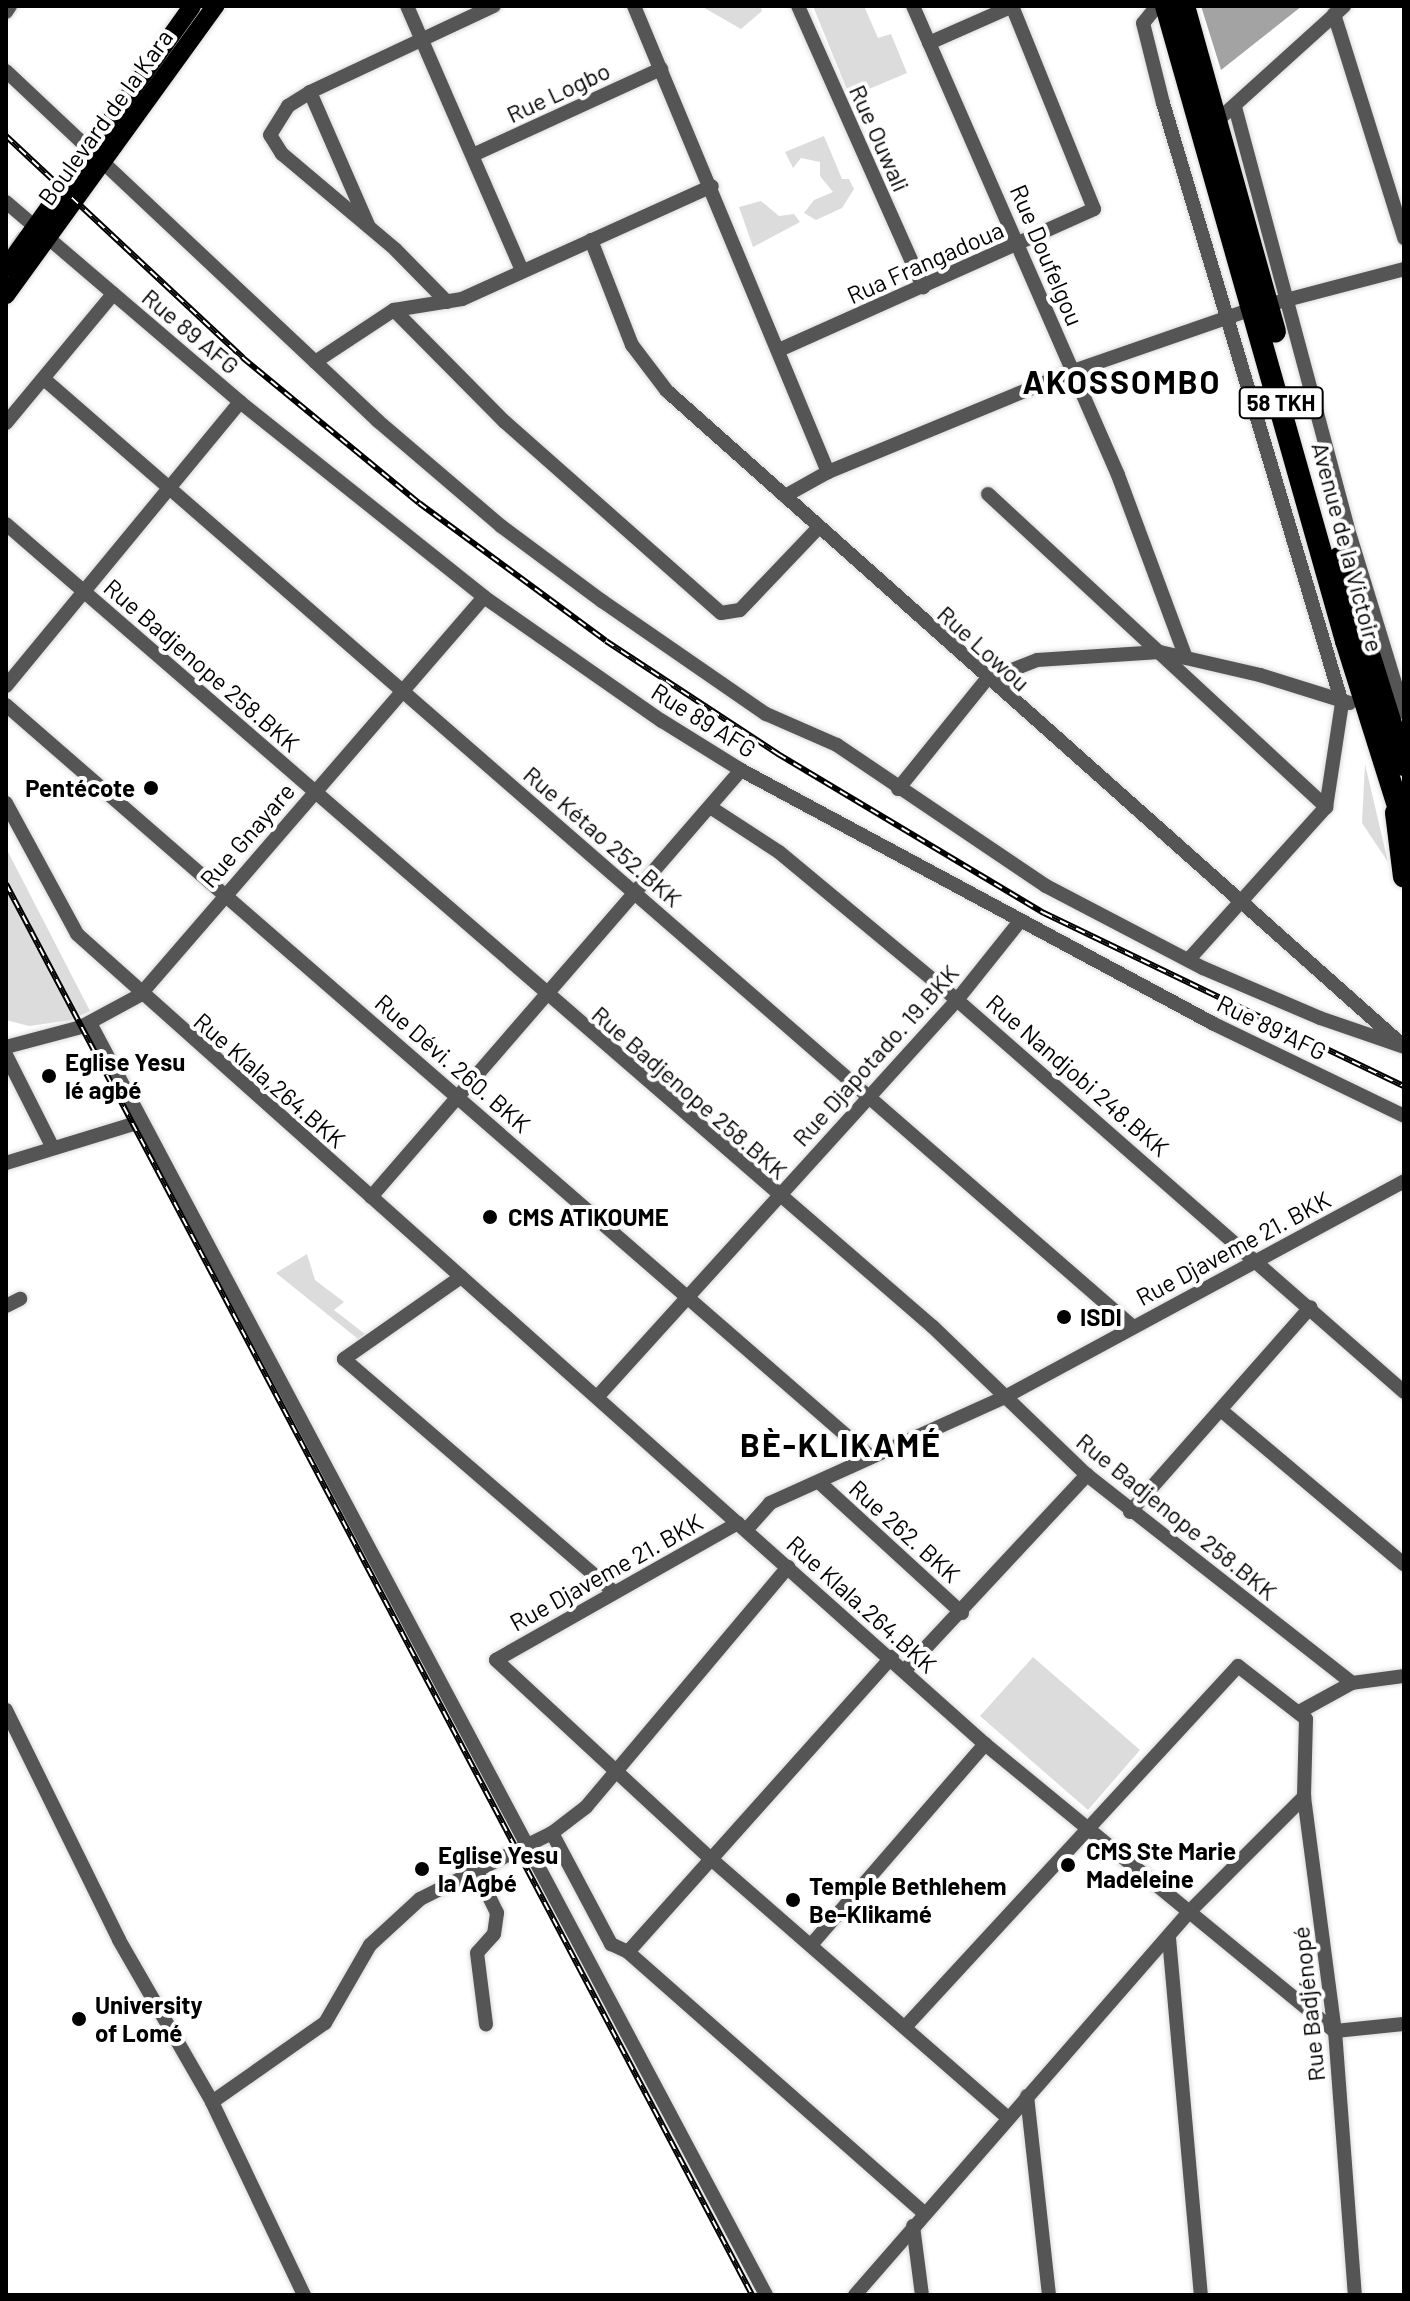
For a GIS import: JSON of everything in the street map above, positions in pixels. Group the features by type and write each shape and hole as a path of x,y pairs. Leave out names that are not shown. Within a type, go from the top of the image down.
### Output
{"highway":[{"name":"Avenue de la Victoire","path":"1166,6 1197,105 1268,304"},
{"name":"Avenue de la Victoire","path":"1184,6 1227,114 1268,304 1404,825"},
{"name":"Avenue de la Victoire","path":"1371,699 1404,765"},
{"path":"1395,800 1404,877"}],"main road":[{"name":"Boulevard de la Kara","path":"6,295 45,240 192,6"},
{"name":"Boulevard de la Kara","path":"96,157 215,6"},
{"name":"Boulevard de la Kara","path":"6,268 45,240"}],"street":[{"path":"6,12 10,6"},
{"path":"407,6 522,270"},
{"path":"447,302 370,229 282,154 270,135 288,106 310,92 494,6"},
{"path":"634,6 712,186 828,472"},
{"name":"Rue Ouwali","path":"798,6 923,287"},
{"name":"Rue Doufelgou","path":"913,6 1073,371 1186,658"},
{"path":"929,43 1012,6"},
{"name":"Rua Frangadoua","path":"779,350 1089,215 1094,200 1012,6"},
{"path":"1157,6 1143,23 1225,317 1371,699"},
{"path":"1227,114 1339,10 1404,238"},
{"name":"Rue Logbo","path":"473,155 661,69"},
{"path":"6,71 315,362 501,526 564,573 766,714 837,745 1046,886 1188,960 1320,1018 1404,1047"},
{"path":"310,92 370,229"},
{"path":"1163,103 1197,105"},
{"path":"315,362 394,310 447,302 712,186"},
{"name":"Rue 89 AFG","path":"6,202 45,240 240,402 484,597 741,770 1212,1023 1404,1116"},
{"name":"Rue Lowou","path":"591,240 632,345 647,370 986,680 1404,1047"},
{"path":"785,496 828,472 1073,371 1225,317 1404,269"},
{"path":"6,423 113,294"},
{"path":"1188,960 1326,807 1371,699 1268,304"},
{"path":"394,310 505,422 721,613 740,610 819,527"},
{"name":"Rue Kétao 252.BKK","path":"44,379 637,894 864,1098 1133,1327"},
{"path":"6,686 82,589 169,490 240,402"},
{"path":"988,494 1326,807"},
{"name":"Rue Badjenope 258.BKK","path":"6,524 777,1197 933,1327 1003,1398 1087,1475 1130,1512 1352,1683"},
{"name":"Rue Gnayare","path":"6,1047 101,1017 140,995 224,894 484,597"},
{"path":"898,789 986,680 1037,660 1160,652 1371,699 1404,712"},
{"name":"Rue Dévi. 260. BKK","path":"6,705 458,1095 684,1300 870,1456"},
{"path":"371,1197 637,894 741,770"},
{"name":"Rue Klala,264.BKK","path":"6,803 77,934 140,995 371,1197"},
{"name":"Rue Nandjobi 248.BKK","path":"710,807 779,852 957,1000 1311,1307 1404,1392"},
{"name":"Rue Djapotado. 19.BKK","path":"599,1395 864,1098 957,1000 1020,921"},
{"path":"101,1017 140,1122 766,2295"},
{"path":"6,1055 11,1076 53,1148"},
{"path":"6,1163 140,1122"},
{"name":"Rue Djaveme 21. BKK","path":"615,1772 496,1660 613,1591 742,1526 770,1503 1003,1398 1404,1181"},
{"name":"Rue Klala.264.BKK","path":"371,1197 599,1395 985,1744 1335,2031"},
{"path":"461,1277 344,1359 613,1591"},
{"path":"1130,1512 1311,1307"},
{"path":"1222,1411 1404,1564"},
{"name":"Rue 262. BKK","path":"905,1670 962,1613 1087,1475"},
{"name":"Rue 262. BKK","path":"819,1482 962,1613"},
{"path":"212,2102 325,2023 370,1945 420,1899 475,1868 552,1833 586,1807 788,1567"},
{"path":"628,1952 892,1657"},
{"path":"905,2027 1091,1831 1238,1666 1299,1712 1352,1683 1404,1676"},
{"path":"6,1710 119,1940 212,2102 304,2295"},
{"name":"Rue Badjénopé","path":"1299,1712 1306,1719 1304,1797 1335,2031 1355,2295"},
{"path":"811,1945 985,1744"},
{"path":"615,1772 1007,2117"},
{"path":"855,2295 1007,2117 1189,1912 1304,1797"},
{"path":"552,1833 611,1944 628,1952 924,2213"},
{"path":"475,1868 497,1913 494,1934 477,1953 486,2024"},
{"path":"1169,1938 1201,2295"},
{"path":"1335,2031 1404,2024"},
{"path":"1027,2096 1049,2295"},
{"path":"913,2226 922,2295"}],"shaded area":[{"path":"701,6 760,6 762,11 741,29"},
{"path":"813,6 864,6 878,38 891,34 907,73 850,97"},
{"path":"1201,6 1302,6 1221,70"},
{"path":"824,136 842,179 849,179 854,189 842,208 816,220 804,213 814,200 833,192 820,176 820,162 801,158 793,168 785,152"},
{"path":"761,201 779,216 794,214 800,222 753,247 739,207"},
{"path":"1365,764 1388,862 1362,823"},
{"path":"6,848 90,1011 71,1020 29,1026 6,1020"},
{"path":"307,1254 315,1280 344,1302 334,1310 365,1334 358,1339 276,1273"},
{"path":"1033,1657 1140,1750 1088,1810 980,1716"}],"waterway":[{"path":"6,252 19,233"}],"railway":[{"path":"6,136 243,358 419,503 606,641 778,754 1044,913 1404,1086"},
{"path":"6,884 752,2295"}],"place":[{"name":"Pentécote","path":"151,788"},
{"name":"Eglise Yesu lé agbé","path":"49,1076"},
{"name":"CMS ATIKOUME","path":"490,1217"},
{"name":"ISDI","path":"1064,1317"},
{"name":"CMS Ste Marie Madeleine","path":"1068,1865"},
{"name":"Eglise Yesu la Agbé","path":"422,1869"},
{"name":"Temple Bethlehem Be-Klikamé","path":"793,1900"},
{"name":"University of Lomé","path":"79,2019"}],"district":[{"name":"AKOSSOMBO","path":"1122,381"},
{"name":"BÈ-KLIKAMÉ","path":"841,1444"}]}
